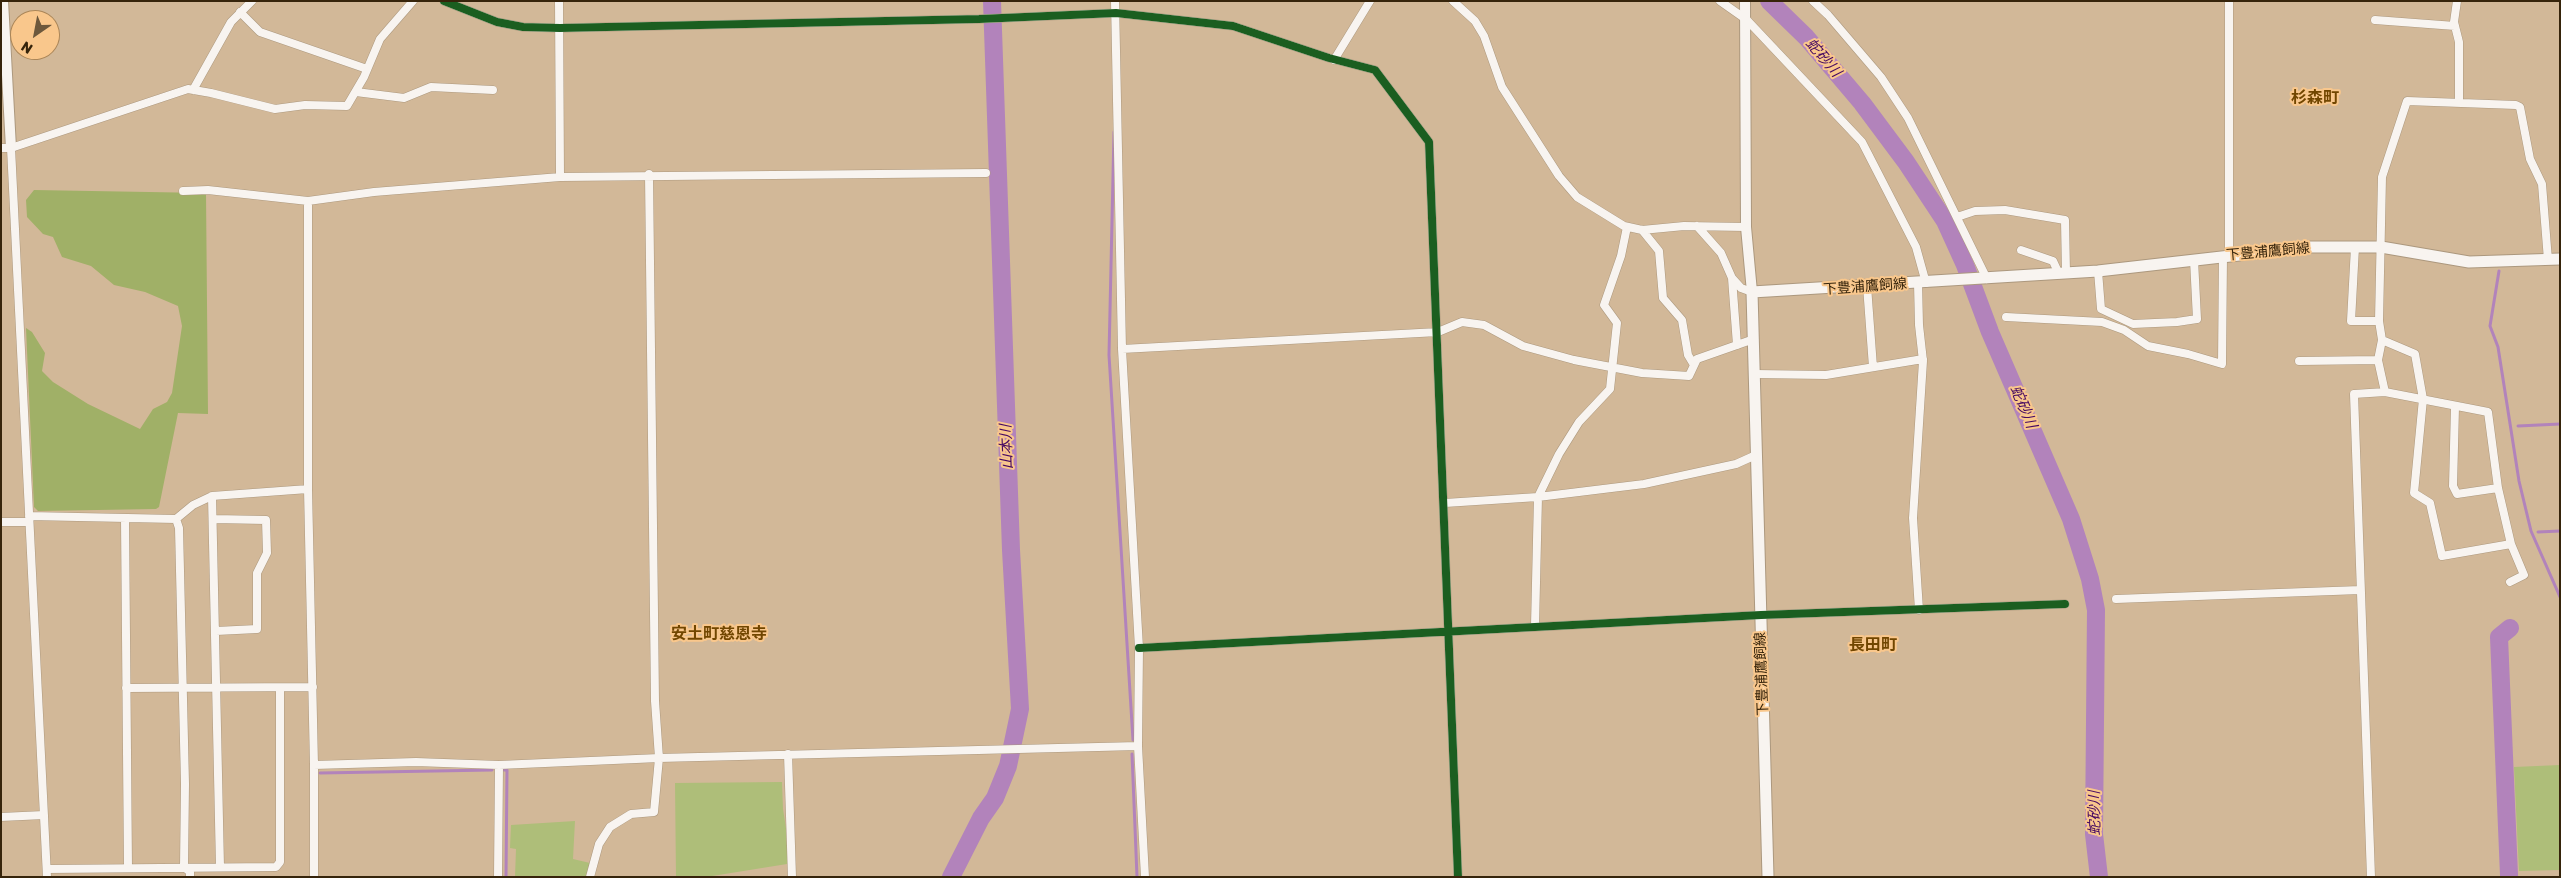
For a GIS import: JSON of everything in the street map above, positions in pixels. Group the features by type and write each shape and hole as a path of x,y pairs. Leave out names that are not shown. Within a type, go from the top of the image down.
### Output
{"main road":[{"name":"下豊浦鷹飼線","path":"1768,877 1752,292 2098,271 2310,248 2381,247 2469,262 2554,260"}],"street":[{"path":"3,1 6,148 29,519 47,873 184,866 276,867 280,862 280,688"},
{"path":"193,90 231,22 252,1"},
{"path":"6,148 188,89 276,110 306,105 347,106 356,92 380,39 413,1"},
{"path":"444,1 497,22 523,27 560,28 979,19 1116,14 1232,26 1334,60 1375,70 1428,142 1445,503 1448,633 1458,877"},
{"path":"559,1 560,176"},
{"path":"1115,1 1122,349 1140,648 1138,746 1145,877"},
{"path":"1334,60 1370,1"},
{"path":"1453,1 1475,21 1484,36 1502,87 1558,176 1577,197 1595,210 1627,227 1642,230 1696,226 1746,227"},
{"path":"1720,1 1747,20 1862,142 1916,247 1922,283 1918,325 1923,359 1913,518 1919,610"},
{"path":"1696,226 1721,253 1732,278 1741,288 1752,292 1746,227 1747,20 1745,1"},
{"path":"1813,1 1828,15 1887,85 1908,118 1987,279"},
{"path":"2006,316 2102,322 2124,330 2148,346 2188,354 2222,364 2226,256 2229,1"},
{"path":"2456,1 2455,26 2459,42 2459,103"},
{"path":"240,12 260,32 367,69"},
{"path":"2375,20 2455,26"},
{"path":"356,92 404,98 431,87 493,90"},
{"path":"2385,392 2378,360 2382,340 2379,321 2381,247 2379,232 2382,177 2407,101 2516,105 2521,110 2530,159 2542,184 2544,236 2554,260"},
{"path":"183,191 208,190 308,201 374,192 560,176 986,173"},
{"path":"590,877 599,844 610,827 631,814 654,812 659,758 655,701 649,174"},
{"path":"308,201 308,489 313,688 314,877"},
{"path":"1957,217 1975,211 2005,210 2065,220 2062,273"},
{"path":"1535,626 1538,497 1559,454 1579,422 1610,390 1617,323 1604,305 1621,256 1627,227"},
{"path":"1642,230 1658,252 1663,298 1682,320 1688,355 1694,365"},
{"path":"2355,247 2351,321 2379,321"},
{"path":"2021,250 2053,261 2062,273"},
{"path":"2098,271 2101,309 2133,324 2177,322 2196,319 2194,260"},
{"path":"1732,278 1737,345"},
{"path":"1867,286 1873,367"},
{"path":"1122,349 1438,332 1462,322 1484,325 1523,346 1574,360 1642,373 1689,376 1697,359 1754,338"},
{"path":"2382,340 2415,354 2423,399 2414,493 2430,503 2442,556 2511,544"},
{"path":"1755,374 1807,376 1923,359"},
{"path":"2299,361 2378,360"},
{"path":"2371,877 2354,394 2385,392 2488,412 2498,488 2511,544 2524,575 2510,582"},
{"path":"2455,407 2452,486 2457,494 2498,488"},
{"path":"1445,503 1538,497 1644,484 1736,464 1756,455"},
{"path":"1,522 29,519 176,519 194,505 212,496 308,489"},
{"path":"212,496 214,519 220,867"},
{"path":"125,519 128,868"},
{"path":"176,519 179,528 184,866 190,872 190,877"},
{"path":"214,519 266,520 267,553 257,573 256,629 216,631"},
{"path":"2116,599 2360,590"},
{"path":"1140,648 1761,615 2065,604"},
{"path":"126,688 313,688"},
{"path":"314,765 416,762 499,765 788,754 1138,746"},
{"path":"788,754 792,877"},
{"path":"498,877 499,765"},
{"path":"1,817 44,815"},
{"path":"152,868 152,877"}],"green space":[{"path":"34,190 206,193 208,414 178,413 159,507 156,509 38,511 34,507 26,328 32,332 45,353 42,371 53,382 88,404 140,429 153,409 167,402 172,393 182,326 178,306 145,292 114,285 91,266 62,257 53,237 43,234 27,217 26,200"},
{"path":"2560,765 2560,870 2519,871 2514,767"},
{"path":"782,782 783,809 787,835 787,864 706,877 676,877 675,783"},
{"path":"575,821 573,859 590,863 589,877 515,877 516,849 510,848 511,825"}],"waterway":[{"name":"山本川","path":"951,877 981,818 995,798 1008,766 1020,709 1011,550 992,1"},
{"name":"蛇砂川","path":"1769,1 1806,37 1862,103 1906,162 1945,221 1965,265 1990,332 2071,519 2090,579 2096,610 2094,834 2099,877"},
{"path":"1114,132 1109,355 1133,740"},
{"path":"2499,271 2490,326 2498,347 2519,481 2531,531 2560,597"},
{"path":"2518,426 2560,424"},
{"path":"2538,532 2560,531"},
{"path":"2509,875 2499,637 2510,628"},
{"path":"1132,754 1137,877"},
{"path":"320,773 492,770"},
{"path":"504,770 507,770 506,877"}],"cycle path":[{"path":"444,1 497,22 523,27 560,28 979,19 1116,13 1233,26 1329,58 1375,70 1429,142 1458,877"},
{"path":"1139,648 1761,615 2065,604"}],"district":[{"name":"杉森町","path":"2315,98"},
{"name":"安土町慈恩寺","path":"719,634"},
{"name":"長田町","path":"1873,645"}]}
